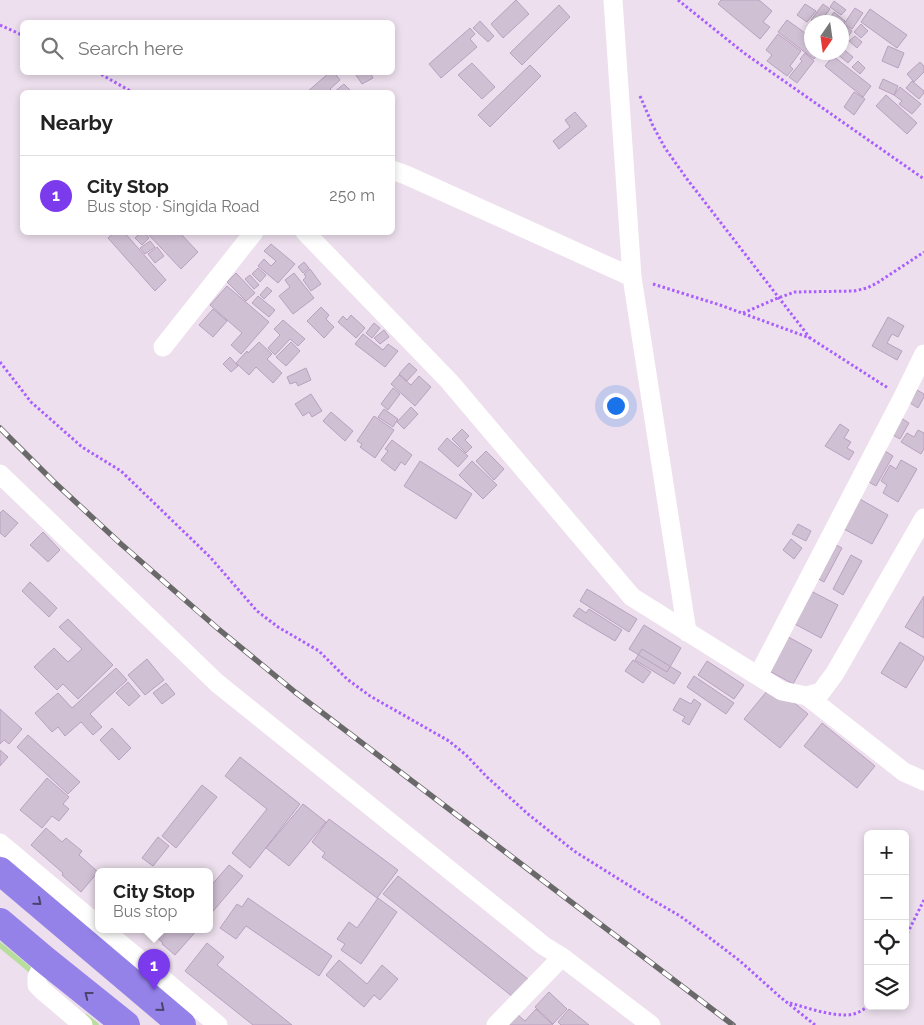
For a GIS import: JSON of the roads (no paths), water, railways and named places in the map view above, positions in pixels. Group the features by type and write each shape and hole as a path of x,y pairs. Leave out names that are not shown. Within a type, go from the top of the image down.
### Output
{"highway":[{"path":"0,871 182,1025"},
{"path":"0,922 126,1025"}],"street":[{"path":"613,0 632,277 687,632"},
{"path":"395,171 406,174 632,277"},
{"path":"163,346 252,235"},
{"path":"308,235 449,381 632,597 782,691 807,696 904,772 924,781"},
{"path":"758,676 924,354"},
{"path":"0,474 216,682 544,946 651,1025"},
{"path":"807,696 821,692 835,673 924,518"},
{"path":"0,843 95,923"},
{"path":"108,933 218,1025"},
{"path":"496,1025 562,958"},
{"path":"45,960 37,977 37,985 83,1025"}],"waterway":[{"path":"0,945 35,974"},
{"path":"86,1017 96,1025"}],"railway":[{"path":"0,428 53,481 121,544 216,627 295,692 733,1025"}],"place":[{"name":"City Stop","path":"154,990"}]}
